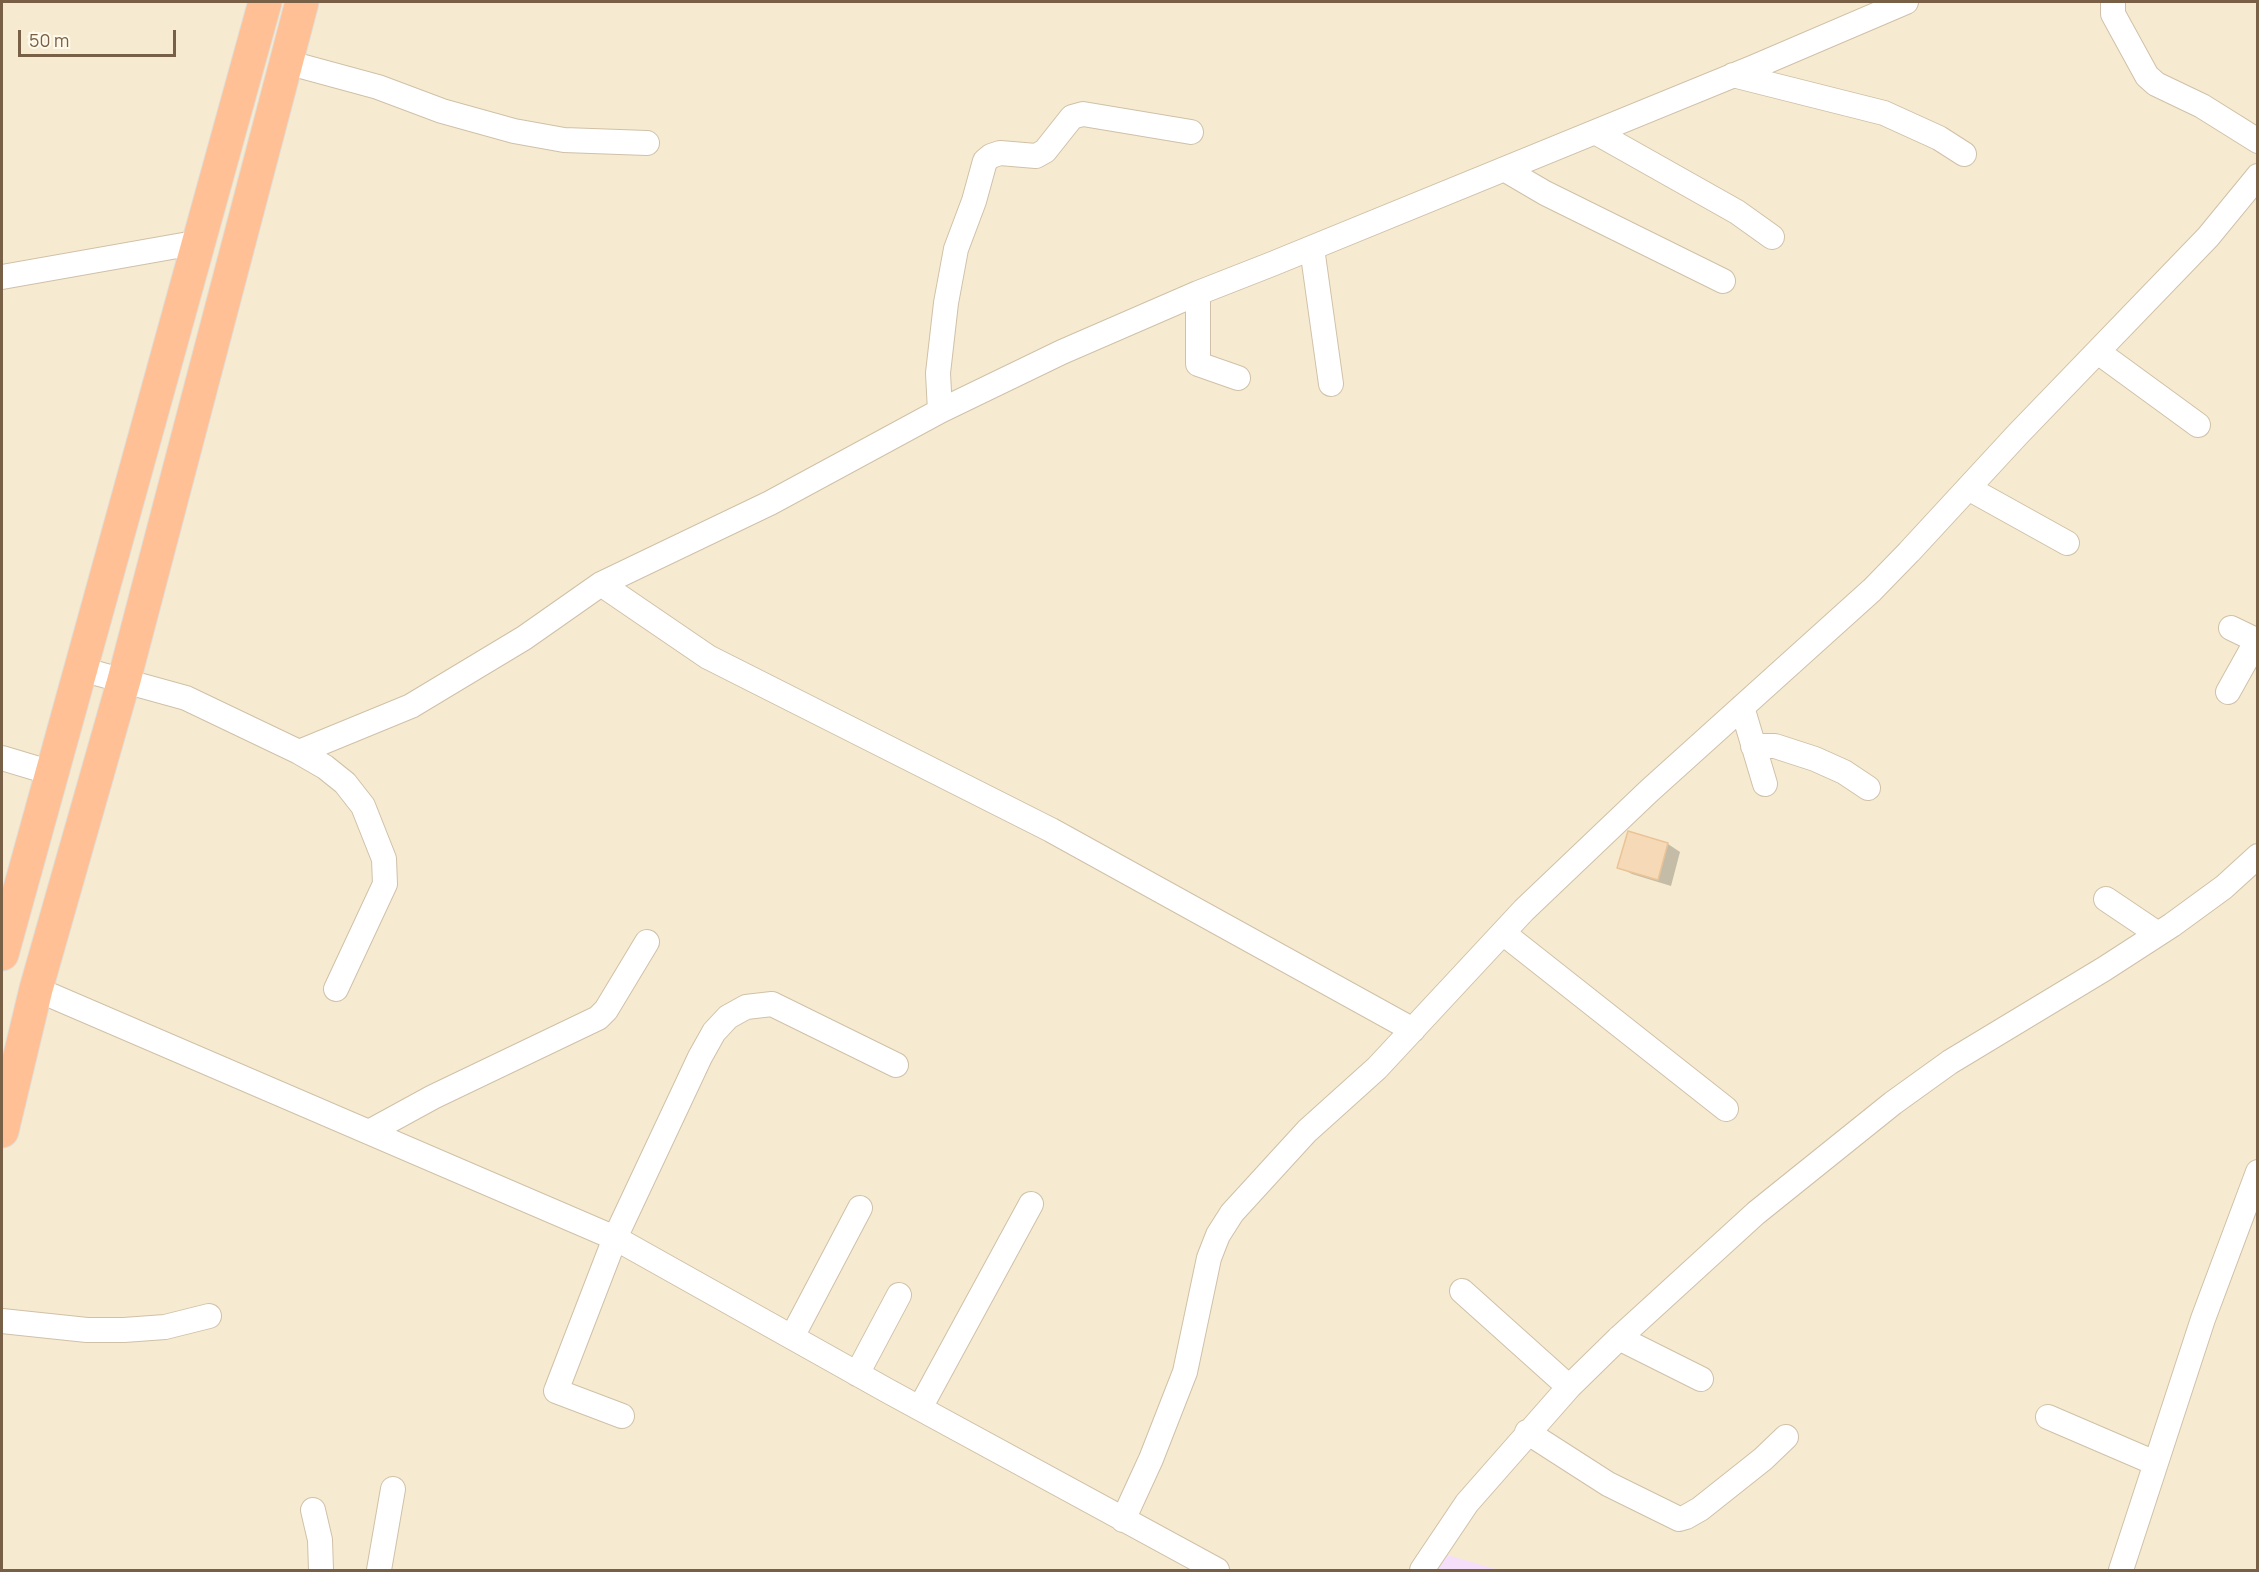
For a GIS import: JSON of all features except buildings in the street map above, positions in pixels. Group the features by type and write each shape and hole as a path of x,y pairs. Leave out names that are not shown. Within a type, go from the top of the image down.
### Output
{"highway":[{"path":"2,953 265,2"},
{"path":"2,1131 36,989 124,680 302,2"}],"street":[{"path":"299,752 411,706 524,638 600,584 770,503 940,411 1062,352 1198,293 1595,132 1906,2"},
{"path":"2113,2 2114,14 2147,76 2156,84 2202,106 2258,141"},
{"path":"286,62 378,87 442,111 514,131 564,140 646,143"},
{"path":"1733,75 1884,112 1939,138 1964,154"},
{"path":"940,411 938,373 946,303 956,249 974,201 985,161 1000,153 1036,156 1045,151 1072,117 1083,114 1191,132"},
{"path":"1595,132 1737,212 1772,237"},
{"path":"1504,169 1545,193 1723,281"},
{"path":"1123,1520 1151,1459 1185,1372 1209,1258 1218,1235 1232,1213 1307,1131 1377,1068 1503,933 1648,791 1872,590 2208,237 2258,176"},
{"path":"2,277 200,242"},
{"path":"1312,248 1331,384"},
{"path":"1198,293 1198,364 1238,378"},
{"path":"2098,352 2198,425"},
{"path":"1968,488 2067,543"},
{"path":"600,584 708,657 1051,830 1413,1030"},
{"path":"2228,693 2257,640 2231,628"},
{"path":"81,669 186,698 299,752 325,767 345,783 363,806 384,859 385,884 336,988"},
{"path":"1742,707 1765,784"},
{"path":"1753,746 1775,746 1815,759 1845,772 1868,788"},
{"path":"2,758 52,774"},
{"path":"1422,1570 1467,1503 1527,1432 1569,1387 1619,1338 1756,1213 1893,1103 1950,1062 2158,934 2224,887 2258,856"},
{"path":"2106,899 2158,934"},
{"path":"1503,933 1726,1109"},
{"path":"369,1132 434,1097 598,1018 606,1010 647,942"},
{"path":"36,989 615,1238 857,1374 1216,1570"},
{"path":"622,1416 556,1391 615,1238 714,1032 728,1017 746,1007 772,1004 896,1065"},
{"path":"2121,1570 2203,1319 2258,1172"},
{"path":"920,1408 1031,1204"},
{"path":"792,1337 860,1208"},
{"path":"1462,1291 1569,1387"},
{"path":"857,1374 899,1295"},
{"path":"2,1321 87,1330 124,1330 165,1328 209,1316"},
{"path":"1619,1338 1701,1379"},
{"path":"2048,1417 2155,1463"},
{"path":"1527,1432 1608,1484 1679,1519 1700,1509 1763,1459 1786,1437"},
{"path":"379,1570 393,1489"},
{"path":"313,1510 320,1540 321,1570"}],"shaded area":[{"path":"2,2 2257,2 2257,1570 2,1570"},
{"path":"1447,1555 1499,1570 1438,1570"}]}
